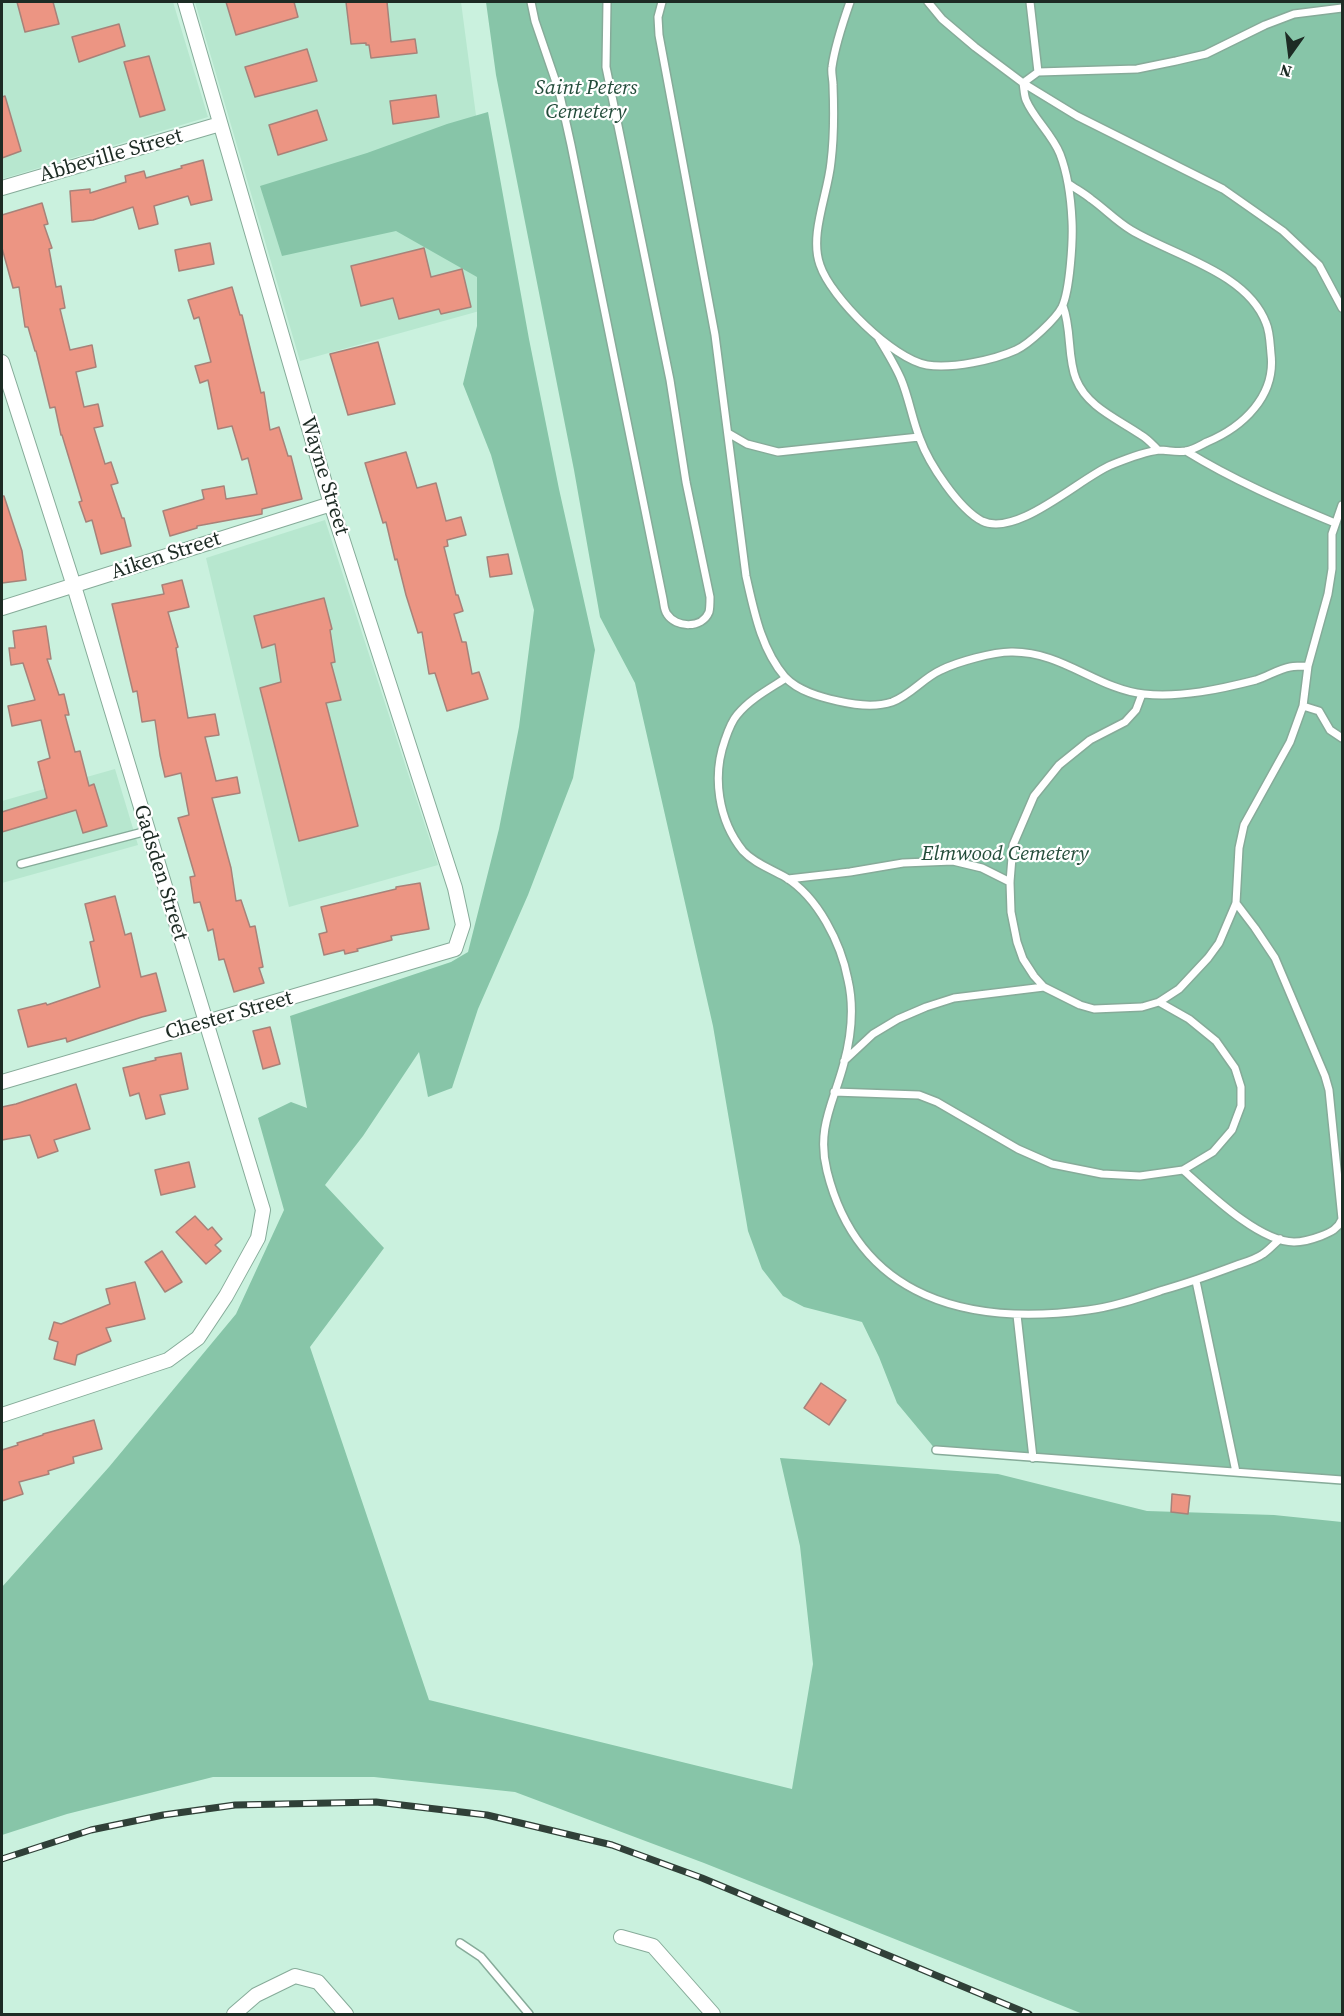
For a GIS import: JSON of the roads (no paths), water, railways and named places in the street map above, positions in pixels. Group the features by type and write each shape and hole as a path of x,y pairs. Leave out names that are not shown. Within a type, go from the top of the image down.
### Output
{"street":[{"name":"Wayne Street","path":"185,2 331,504 455,888 463,925 456,949"},
{"name":"Abbeville Street","path":"2,188 220,124"},
{"name":"Gadsden Street","path":"2,362 74,586 263,1210 258,1238 226,1296 198,1338 168,1360 2,1414"},
{"name":"Aiken Street","path":"2,608 331,504"},
{"name":"Chester Street","path":"2,1082 456,949"},
{"path":"621,1937 653,1946 713,2014"},
{"path":"234,2014 256,1995 295,1976 318,1982 346,2014"}],"lane":[{"path":"531,2 535,21 559,91 571,145 663,600 666,612 672,620 685,625 704,619 710,611 710,597 686,482 670,380 608,77 607,2"},
{"path":"662,2 658,17 659,35 715,335 746,576 763,640 786,678 815,695 857,705 875,705 890,702 905,695 940,670 992,654 1026,652 1047,656 1118,687 1142,694 1192,694 1253,681 1290,667 1308,666"},
{"path":"850,2 832,68 831,162 818,228 819,262 825,278 859,319 876,335 912,360 943,365 1004,355 1019,349 1052,320 1062,306 1067,287 1071,240 1069,184 1060,153 1025,100 1023,82"},
{"path":"928,2 942,19 975,47 1023,82 1077,116 1202,177 1240,200 1283,231 1319,265 1342,308"},
{"path":"1030,2 1038,72"},
{"path":"1023,82 1038,72 1137,69 1206,54 1265,25 1294,14 1342,8"},
{"path":"876,335 900,376 919,437 944,481 960,502 975,516 992,524 1017,520 1109,466 1134,456 1158,450 1186,451 1226,435 1252,412 1264,394 1270,375 1272,357 1266,322 1257,306 1226,279 1208,267 1130,230 1092,199 1069,184"},
{"path":"1062,306 1067,318 1072,365 1081,390 1096,405 1144,436 1158,450"},
{"path":"728,433 762,450 778,452 919,437"},
{"path":"1186,451 1260,491 1335,523"},
{"path":"1142,694 1136,710 1125,722 1090,740 1059,765 1034,796 1013,845 1010,882 1011,912 1023,959 1044,987 1080,1005 1094,1009 1142,1006 1159,1002 1179,989 1219,943 1236,903 1239,848 1244,825 1290,742 1303,706 1308,666 1328,594 1332,568 1332,534 1342,505"},
{"path":"786,678 753,699 735,716 721,751 717,771 718,785 723,810 732,834 744,853 788,879 811,899 828,925 843,960 849,980 851,1006 849,1037 823,1132 823,1153 844,1220 857,1241 876,1263 897,1280 916,1291 971,1310 1017,1315 1090,1310 1196,1281 1261,1256 1280,1239"},
{"path":"1303,706 1319,711 1330,730 1342,738"},
{"path":"21,864 147,831"},
{"path":"788,879 928,861 953,861 982,868 1010,882"},
{"path":"1183,1170 1232,1212 1251,1225 1280,1239 1294,1242 1313,1239 1331,1232 1339,1226 1342,1219 1327,1083 1275,958 1256,928 1236,903"},
{"path":"844,1061 873,1034 898,1019 926,1007 954,998 1044,987"},
{"path":"834,1092 920,1095 937,1102 1018,1149 1052,1164 1102,1174 1140,1176 1183,1170 1213,1152 1232,1130 1240,1106 1241,1087 1235,1068 1216,1041 1189,1019 1159,1002"},
{"path":"1196,1281 1236,1472"},
{"path":"1017,1315 1033,1458"},
{"path":"936,1450 1342,1480"},
{"path":"460,1943 481,1957 529,2014"}],"railway":[{"path":"2,1859 91,1830 163,1815 235,1805 376,1802 487,1815 612,1845 702,1878 1029,2014"}],"park label":[{"name":"Saint Peters Cemetery","path":"586,101"},
{"name":"Elmwood Cemetery","path":"1005,855"}]}
